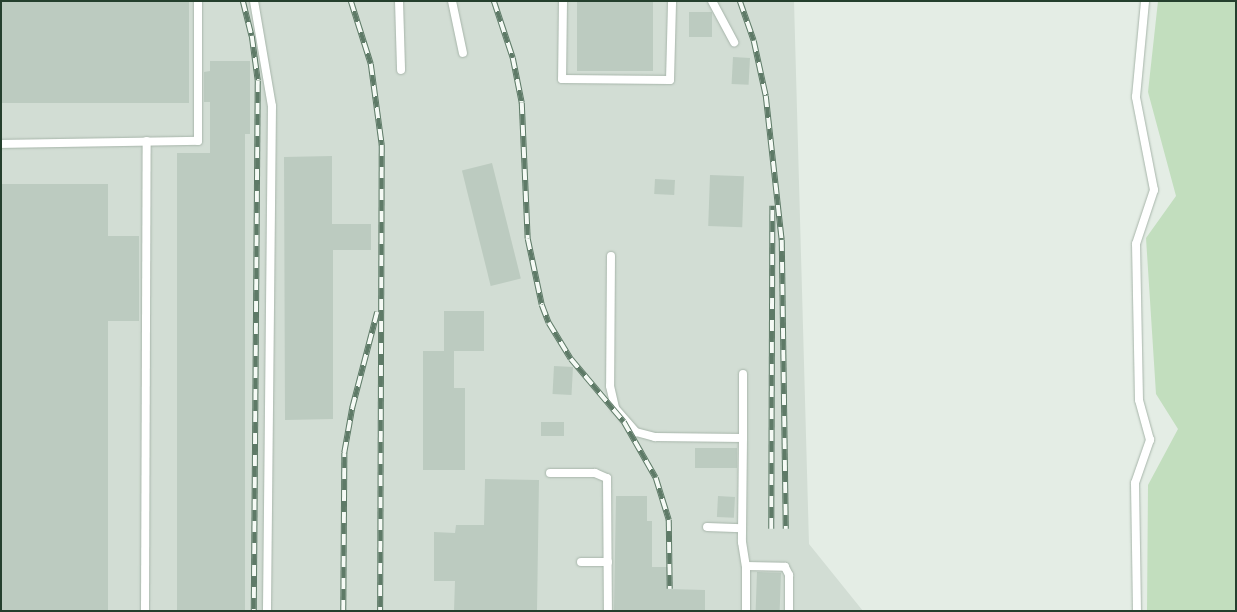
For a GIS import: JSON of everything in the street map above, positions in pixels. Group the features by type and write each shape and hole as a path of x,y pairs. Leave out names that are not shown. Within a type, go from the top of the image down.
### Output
{"lane":[{"path":"1,144 198,141 198,1"},
{"path":"254,1 272,106 268,611"},
{"path":"399,1 401,70"},
{"path":"452,1 463,53"},
{"path":"563,1 562,78 670,80 672,1"},
{"path":"712,1 734,42"},
{"path":"1137,611 1135,483 1150,440 1139,400 1136,244 1154,190 1136,97 1146,1"},
{"path":"145,611 147,141"},
{"path":"611,256 610,386 615,408 636,432 655,438 743,438"},
{"path":"743,374 742,528 746,566 746,611"},
{"path":"550,472 595,473 606,478 608,611"},
{"path":"708,527 742,528"},
{"path":"581,562 608,562"},
{"path":"746,566 785,567 789,575 789,611"}],"shaded area":[{"path":"1,1 794,1 809,544 863,611 1,611"}],"green space":[{"path":"1158,1 1236,1 1236,611 1147,611 1148,485 1178,429 1156,394 1146,238 1176,196 1148,92"}],"building":[{"path":"1,1 189,1 189,103 1,103"},
{"path":"577,1 653,1 653,71 577,71"},
{"path":"689,12 712,12 712,37 689,37"},
{"path":"733,57 750,58 749,85 732,84"},
{"path":"210,61 250,61 250,134 245,134 245,611 177,611 177,153 210,153 210,102 204,102 204,72 210,71"},
{"path":"332,156 332,224 371,224 371,250 333,250 333,419 285,420 284,157"},
{"path":"492,163 521,278 491,286 462,170"},
{"path":"710,175 744,176 742,227 708,226"},
{"path":"655,179 675,180 674,195 654,194"},
{"path":"1,184 108,184 108,236 139,236 139,321 108,321 108,611 1,611"},
{"path":"444,311 484,311 484,351 454,351 454,388 465,388 465,470 423,470 423,351 444,351"},
{"path":"554,366 573,367 572,395 553,394"},
{"path":"541,422 564,422 564,436 541,436"},
{"path":"695,448 737,448 737,468 695,468"},
{"path":"485,479 539,480 537,611 454,611 455,581 434,581 434,532 455,533 456,525 484,525"},
{"path":"616,496 647,496 647,521 652,521 652,567 668,567 668,589 705,590 705,611 614,611"},
{"path":"718,496 735,497 734,518 717,517"},
{"path":"757,572 781,573 780,611 756,611"}],"railway":[{"path":"243,1 252,36 258,81 254,611"},
{"path":"351,1 371,64 382,145 380,611"},
{"path":"494,1 513,58 522,103 528,239 542,305 549,323 571,359 624,422 656,478 669,520 670,589"},
{"path":"740,1 754,41 766,96 782,240 786,529"},
{"path":"771,529 772,206"},
{"path":"343,611 344,453 352,408 377,312"}]}
